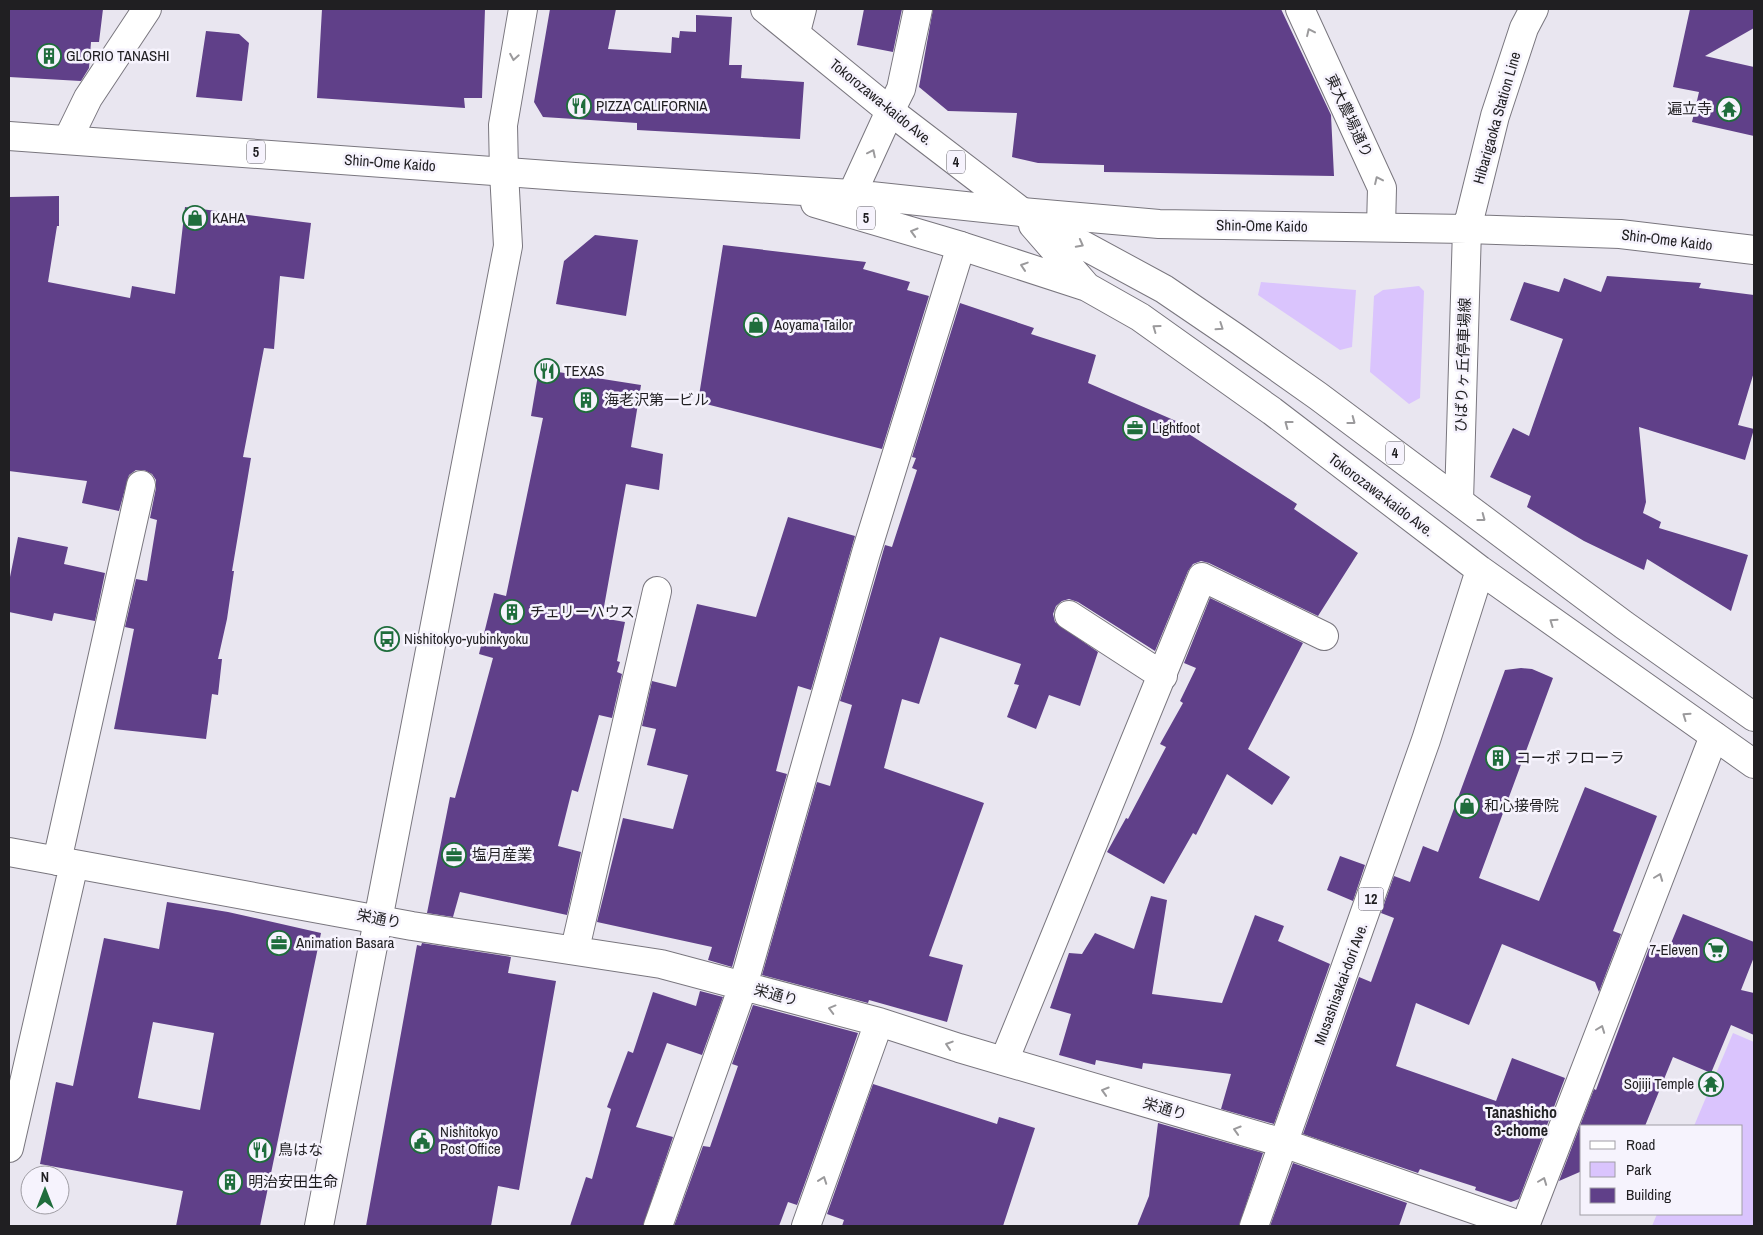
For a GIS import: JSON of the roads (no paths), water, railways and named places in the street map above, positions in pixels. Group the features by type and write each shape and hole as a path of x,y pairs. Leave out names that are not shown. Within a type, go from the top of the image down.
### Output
{"street":[{"path":"68,139 88,98 147,9"},
{"path":"319,1226 508,246 503,125 523,9"},
{"name":"Tokorozawa-kaido Ave.","path":"766,9 799,21 890,111 1022,212 1164,289 1318,396 1624,625 1754,717"},
{"path":"852,194 901,89 918,9"},
{"name":"東大農場通り","path":"1300,9 1382,188 1380,228"},
{"name":"Hibarigaoka Station Line","path":"1467,229 1495,116 1524,28 1534,9"},
{"name":"Shin-Ome Kaido","path":"9,136 504,172 852,194 1159,224 1467,229 1620,234 1754,250"},
{"name":"Shin-Ome Kaido","path":"771,190 961,246 1087,287"},
{"name":"Tokorozawa-kaido Ave.","path":"1022,212 1087,287 1140,317 1264,406 1480,570 1754,764"},
{"name":"ひばりヶ丘停車場線","path":"1459,501 1467,229"},
{"path":"658,1226 743,986 866,553 961,246"},
{"path":"9,1148 141,486"},
{"name":"Musashisakai-dori Ave.","path":"1254,1226 1426,740 1480,570"},
{"path":"1004,1062 1202,577 1324,636"},
{"path":"575,949 657,591"},
{"path":"1069,615 1163,676"},
{"path":"1524,1226 1714,736"},
{"name":"栄通り","path":"9,852 378,920 575,949 661,964 879,1022 1004,1062 1283,1143 1524,1226"},
{"path":"806,1226 879,1022"}],"place":[{"name":"GLORIO TANASHI","path":"49,56"},
{"name":"PIZZA CALIFORNIA","path":"579,106"},
{"name":"遍立寺","path":"1729,109"},
{"name":"KAHA","path":"195,218"},
{"name":"Aoyama Tailor","path":"756,325"},
{"name":"TEXAS","path":"547,371"},
{"name":"海老沢第一ビル","path":"586,400"},
{"name":"Lightfoot","path":"1135,428"},
{"name":"チェリーハウス","path":"512,612"},
{"name":"Nishitokyo-yubinkyoku","path":"387,639"},
{"name":"コーポ フローラ","path":"1498,758"},
{"name":"和心接骨院","path":"1467,806"},
{"name":"塩月産業","path":"454,855"},
{"name":"Animation Basara","path":"279,943"},
{"name":"7-Eleven","path":"1716,950"},
{"name":"Sojiji Temple","path":"1711,1084"},
{"name":"Nishitokyo Post Office","path":"422,1141"},
{"name":"鳥はな","path":"260,1150"},
{"name":"明治安田生命","path":"230,1182"}],"district":[{"name":"Tanashicho 3-chome","path":"1521,1121"}]}
